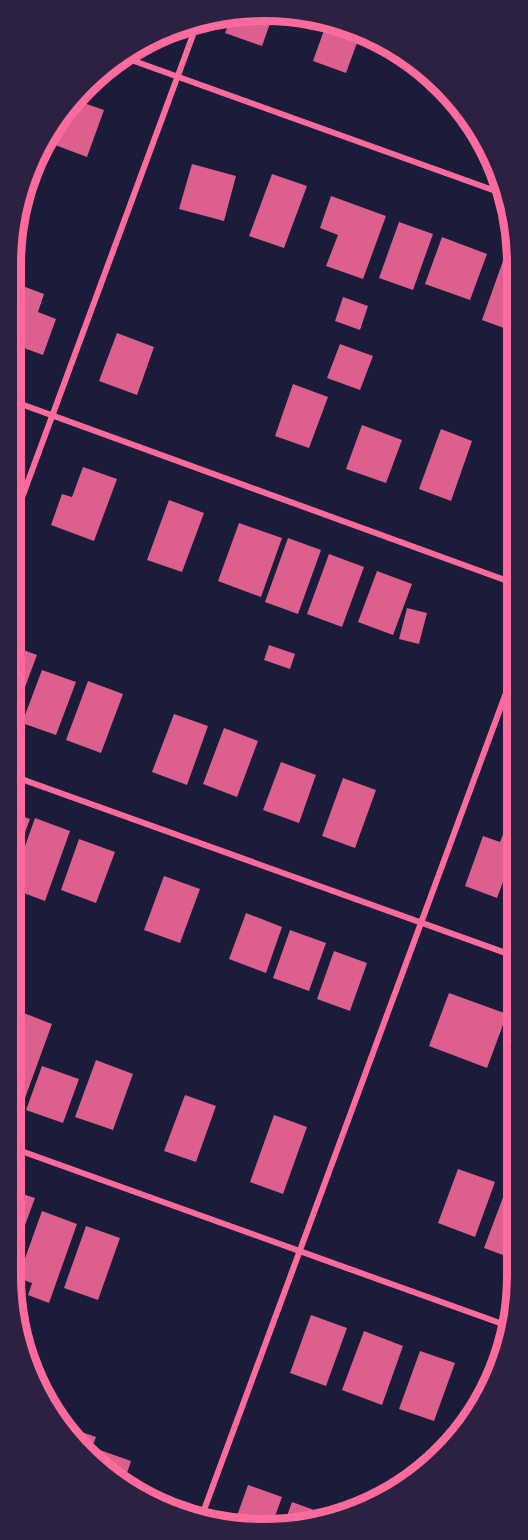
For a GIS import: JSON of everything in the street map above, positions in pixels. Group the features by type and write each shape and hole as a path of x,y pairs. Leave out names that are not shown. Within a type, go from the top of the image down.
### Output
{"street":[{"path":"21,501 194,31"},
{"path":"132,60 496,191"},
{"path":"21,404 507,581"},
{"path":"203,1511 507,690"},
{"path":"21,779 507,953"},
{"path":"21,1151 502,1324"}],"building":[{"path":"271,21 262,46 225,33 229,24"},
{"path":"325,29 358,40 346,73 313,61"},
{"path":"82,103 104,110 87,157 53,144"},
{"path":"192,164 236,176 224,221 179,209"},
{"path":"272,174 307,186 284,248 249,236"},
{"path":"331,196 386,216 363,279 326,266 338,235 320,228"},
{"path":"399,222 433,234 413,290 379,278"},
{"path":"442,237 487,254 470,300 425,284"},
{"path":"504,258 507,259 507,329 482,320"},
{"path":"21,285 44,294 38,312 56,319 43,355 21,347"},
{"path":"343,297 368,306 360,330 335,321"},
{"path":"117,333 154,347 137,395 99,381"},
{"path":"340,344 373,356 360,390 327,378"},
{"path":"293,384 328,397 309,448 275,436"},
{"path":"362,425 402,440 386,483 346,469"},
{"path":"441,429 472,441 451,501 419,489"},
{"path":"83,467 117,479 94,541 51,525 62,494 72,497"},
{"path":"169,500 204,513 182,572 147,560"},
{"path":"239,523 282,538 261,597 218,581"},
{"path":"288,538 321,550 298,614 265,602"},
{"path":"329,554 364,567 342,627 307,614"},
{"path":"377,571 412,584 393,635 358,622"},
{"path":"407,608 427,613 419,644 399,639"},
{"path":"269,645 295,654 290,669 264,660"},
{"path":"21,649 37,655 21,698"},
{"path":"42,670 76,682 56,735 22,723"},
{"path":"88,681 123,694 101,753 66,740"},
{"path":"174,714 208,726 187,785 152,772"},
{"path":"224,728 258,741 237,797 203,784"},
{"path":"281,762 316,775 299,823 263,810"},
{"path":"343,778 376,790 355,848 322,836"},
{"path":"21,816 30,819 21,844"},
{"path":"35,818 70,831 45,901 21,892 21,857"},
{"path":"507,827 507,872 497,898 465,886 483,836 500,842"},
{"path":"79,839 115,852 96,903 61,890"},
{"path":"164,876 200,889 180,943 144,930"},
{"path":"246,913 282,927 266,973 229,959"},
{"path":"290,930 326,943 309,991 273,978"},
{"path":"334,951 367,963 350,1011 317,999"},
{"path":"449,993 507,1014 487,1068 429,1046"},
{"path":"21,1012 52,1024 21,1109"},
{"path":"96,1060 133,1074 113,1130 75,1117"},
{"path":"42,1066 79,1079 63,1123 26,1110"},
{"path":"185,1095 216,1106 196,1162 164,1151"},
{"path":"274,1115 307,1127 283,1194 250,1182"},
{"path":"458,1169 495,1182 475,1237 438,1223"},
{"path":"507,1187 507,1256 484,1248"},
{"path":"21,1194 35,1198 21,1236"},
{"path":"42,1211 77,1224 49,1303 28,1295 32,1283 21,1279 21,1270"},
{"path":"86,1226 120,1238 98,1300 64,1288"},
{"path":"311,1315 347,1328 326,1386 290,1373"},
{"path":"364,1331 403,1346 382,1405 342,1390"},
{"path":"420,1351 455,1363 434,1421 399,1409"},
{"path":"76,1430 96,1437 92,1448"},
{"path":"97,1449 131,1461 126,1476 116,1469 96,1452"},
{"path":"248,1485 282,1497 274,1518 236,1517"},
{"path":"292,1502 320,1512 296,1517 286,1518"}]}
